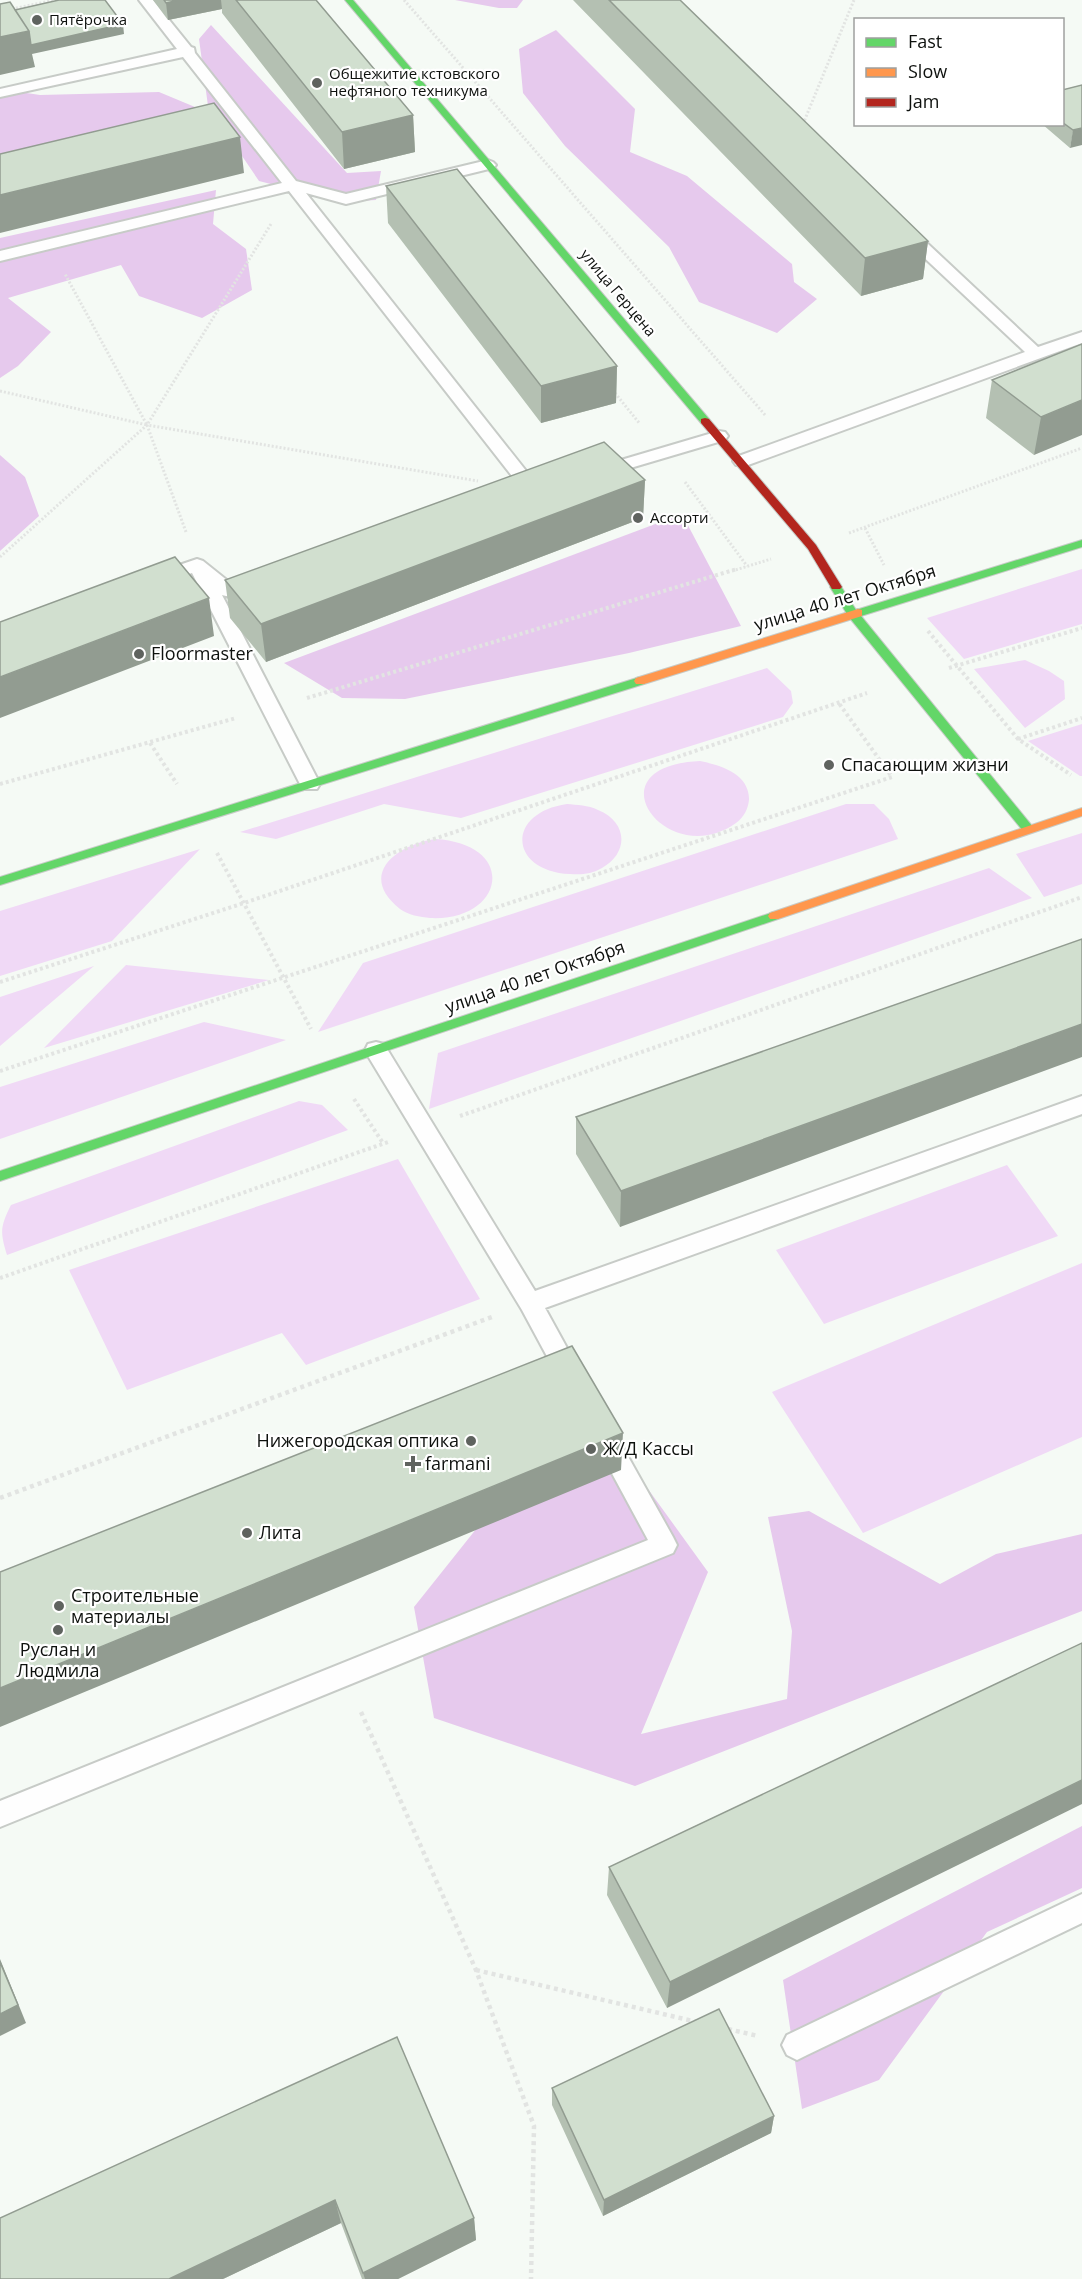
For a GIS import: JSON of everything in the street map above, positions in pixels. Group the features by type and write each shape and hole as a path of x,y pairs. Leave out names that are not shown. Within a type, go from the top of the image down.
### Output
{"street":[{"name":"улица Герцена","path":"349,0 742,461 812,547 853,614 1028,829"},
{"name":"улица 40 лет Октября","path":"0,881 1082,543"},
{"name":"улица 40 лет Октября","path":"0,1176 1082,812"}],"lane":[{"path":"146,0 189,51 532,490"},
{"path":"0,93 189,51"},
{"path":"0,256 294,185 346,199 488,165"},
{"path":"892,219 1036,354"},
{"path":"742,461 1082,337"},
{"path":"587,475 719,436"},
{"path":"510,498 554,484"},
{"path":"197,565 230,592 275,577"},
{"path":"142,583 197,565"},
{"path":"197,565 310,784"},
{"path":"0,1814 664,1545 530,1303 376,1050"},
{"path":"530,1303 1082,1105"},
{"path":"797,2045 1082,1908"}],"path":[{"path":"12,9 55,0"},
{"path":"404,0 790,444"},
{"path":"799,132 854,0"},
{"path":"0,557 147,425 294,185"},
{"path":"49,244 147,425 197,565"},
{"path":"612,389 664,454 747,566"},
{"path":"0,391 147,425 532,490"},
{"path":"0,784 271,709 812,547 1082,448"},
{"path":"866,528 901,599 1018,739 1068,773"},
{"path":"0,982 244,903 838,702 1082,628"},
{"path":"0,1071 892,777 838,702"},
{"path":"1018,739 1082,718"},
{"path":"149,743 199,819 330,1065 383,1143"},
{"path":"0,1278 1082,897"},
{"path":"0,1498 530,1303"},
{"path":"344,1674 476,1970 534,2126 531,2279"},
{"path":"476,1970 705,2024"},
{"path":"717,2027 797,2045"}],"shaded area":[{"path":"455,0 523,0 517,8 499,8"},
{"path":"211,25 347,173 381,171 376,200 341,202 259,181 208,106 199,39"},
{"path":"556,30 635,109 630,152 687,176 792,264 794,282 817,299 777,333 699,302 669,247 565,146 523,93 519,49"},
{"path":"0,89 40,95 159,92 195,107 196,141 0,185"},
{"path":"216,190 213,224 246,249 252,290 202,318 139,296 121,265 8,298 51,332 18,366 0,378 0,238"},
{"path":"0,455 25,477 39,516 0,551"},
{"path":"682,514 741,626 629,653 405,699 342,698 284,663"},
{"path":"1082,569 1082,624 964,659 927,618"},
{"path":"1025,660 1064,681 1065,699 1025,728 974,669"},
{"path":"767,668 791,691 793,703 783,717 461,818 384,804 276,839 240,832"},
{"path":"1082,724 1082,776 1028,741"},
{"path":"700,761 725,768 739,777 745,784 749,800 747,810 736,823 710,835 686,835 665,826 650,812 644,796 649,780 667,767"},
{"path":"567,804 598,810 608,815 620,830 621,846 617,854 611,862 598,870 590,873 570,874 550,870 535,863 526,853 522,841 525,829 533,818 547,809"},
{"path":"846,804 874,804 889,819 898,839 318,1032 363,963"},
{"path":"1082,833 1082,884 1044,897 1016,854"},
{"path":"435,839 462,844 480,854 490,867 492,882 487,896 474,908 455,916 430,918 407,913 388,896 382,885 382,873 395,855 421,842"},
{"path":"200,849 112,941 0,976 0,911"},
{"path":"989,868 1032,898 429,1109 438,1053"},
{"path":"126,965 269,980 44,1048"},
{"path":"94,966 0,1046 0,997"},
{"path":"204,1022 286,1040 0,1139 0,1087"},
{"path":"299,1101 322,1105 348,1130 7,1255 2,1230 11,1205"},
{"path":"398,1159 480,1299 306,1365 282,1333 127,1390 69,1270"},
{"path":"1007,1165 1058,1236 824,1324 776,1250"},
{"path":"1082,1263 1082,1437 863,1533 772,1392"},
{"path":"614,1442 708,1572 641,1734 787,1699 792,1631 768,1517 809,1511 940,1584 996,1554 1082,1534 1082,1611 635,1786 434,1718 414,1607 504,1494"},
{"path":"1082,1826 1082,1888 987,1932 879,2080 802,2109 783,1980"}],"building":[{"path":"59,0 105,0 123,24 31,45 29,31 15,10"},
{"path":"236,0 316,0 413,115 342,132"},
{"path":"609,0 680,0 928,241 865,258"},
{"path":"10,2 29,31 0,37 0,4"},
{"path":"1082,85 1082,128 1073,130 1064,123 1064,90"},
{"path":"214,103 240,137 0,195 0,154"},
{"path":"457,169 617,366 541,386 386,186"},
{"path":"1082,344 1082,400 1041,417 992,380"},
{"path":"604,442 645,480 261,624 225,580"},
{"path":"175,557 209,598 0,677 0,622"},
{"path":"1082,939 1082,1024 621,1191 576,1117"},
{"path":"572,1346 623,1433 0,1688 0,1572"},
{"path":"1082,1643 1082,1780 670,1982 609,1867"},
{"path":"0,1962 18,2005 0,2014"},
{"path":"719,2009 774,2116 604,2200 552,2088"},
{"path":"397,2037 474,2218 363,2273 335,2200 169,2279 0,2279 0,2218"}],"traffic: fast":[{"path":"349,0 705,421"},
{"path":"858,613 1082,543"},
{"path":"836,587 853,614 1028,829"},
{"path":"0,881 640,681"},
{"path":"0,1176 774,916"}],"traffic: slow":[{"path":"640,681 858,613"},
{"path":"774,916 1082,812"}],"traffic: jam":[{"path":"705,421 812,547 836,587"}],"place":[{"name":"Пятёрочка","path":"37,20"},
{"name":"Общежитие кстовского нефтяного техникума","path":"317,83"},
{"name":"Ассорти","path":"638,518"},
{"name":"Floormaster","path":"139,654"},
{"name":"Спасающим жизни","path":"829,765"},
{"name":"Нижегородская оптика","path":"471,1441"},
{"name":"Ж/Д Кассы","path":"591,1449"},
{"name":"farmani","path":"413,1464"},
{"name":"Лита","path":"247,1533"},
{"name":"Строительные материалы","path":"59,1606"},
{"name":"Руслан и Людмила","path":"58,1630"}]}
